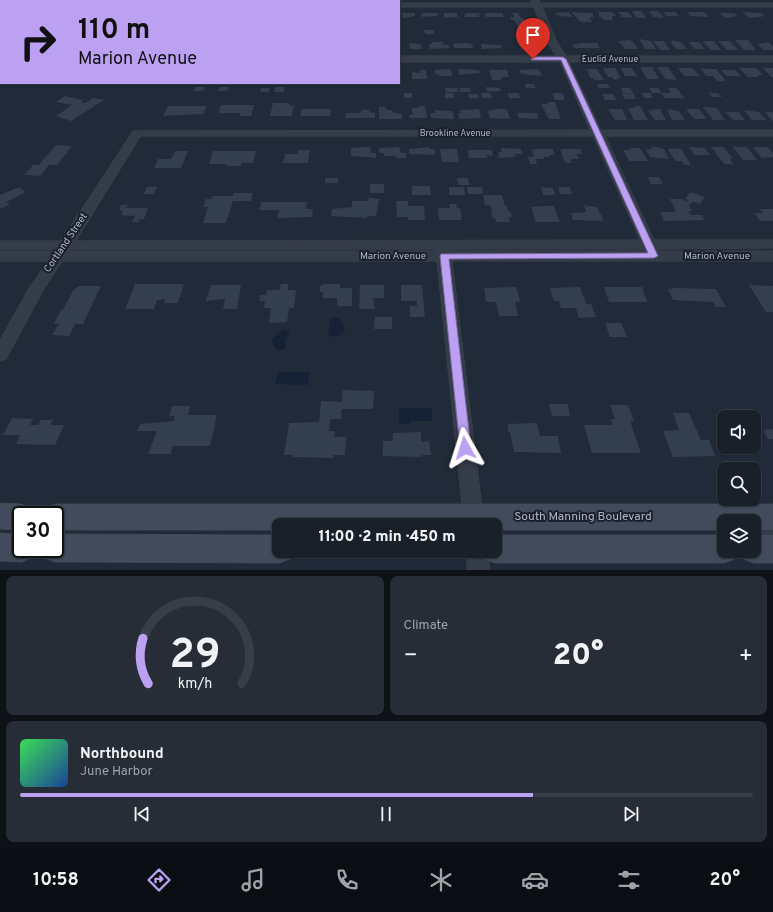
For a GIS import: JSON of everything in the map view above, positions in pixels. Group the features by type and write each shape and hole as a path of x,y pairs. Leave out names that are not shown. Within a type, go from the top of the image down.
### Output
{"street":[{"path":"536,3 552,42 563,59 651,250"},
{"path":"400,5 536,3 773,5"},
{"name":"Euclid Avenue","path":"400,59 773,59"},
{"name":"Brookline Avenue","path":"137,133 773,133"},
{"name":"Cortland Street","path":"0,356 37,288 61,249 102,190 137,133"},
{"name":"Marion Avenue","path":"0,244 61,249 444,250 651,250 773,244"},
{"name":"Marion Avenue","path":"0,256 61,249"},
{"path":"444,250 474,518"},
{"name":"Marion Avenue","path":"651,250 773,256"},
{"path":"0,516 12,517"},
{"name":"South Manning Boulevard","path":"502,521 766,516 773,548 761,549"},
{"name":"South Manning Boulevard","path":"64,517 272,518"},
{"path":"184,549 192,517"},
{"path":"0,547 12,548"},
{"path":"64,548 272,549"},
{"path":"502,549 717,549"},
{"path":"478,558 479,570"}],"water":[{"path":"336,317 340,319 345,329 340,335 331,337 328,334 330,320 331,318"},
{"path":"284,329 290,332 286,340 286,348 278,351 273,346 272,339"},
{"path":"278,372 309,372 308,385 275,384"},
{"path":"399,408 432,408 432,421 411,421 410,424 399,424"}],"building":[{"path":"632,11 641,11 646,18 637,18"},
{"path":"649,11 658,11 664,18 653,17"},
{"path":"569,12 573,17 559,16 554,13"},
{"path":"571,12 592,13 594,17 590,17 592,22 581,22"},
{"path":"599,12 613,12 616,16 612,16 613,20 604,20 599,16"},
{"path":"618,12 628,12 633,18 622,17"},
{"path":"663,12 676,12 679,16 666,16"},
{"path":"687,12 704,12 709,17 690,16"},
{"path":"743,12 761,13 765,16 749,18"},
{"path":"401,13 415,13 415,16 403,18"},
{"path":"422,13 438,13 438,16 422,17"},
{"path":"444,13 457,13 458,17 444,18"},
{"path":"480,13 481,15 478,15 479,17 465,17 465,14"},
{"path":"485,13 502,13 504,17 486,17"},
{"path":"512,13 518,13 520,17 524,19 523,25 517,25 514,20 511,20 510,17 514,17"},
{"path":"719,13 734,13 738,16 726,18"},
{"path":"424,30 434,30 434,34 425,34"},
{"path":"518,37 527,37 528,40 531,40 533,49 524,49 518,41"},
{"path":"639,39 651,41 656,49 645,49"},
{"path":"630,40 638,49 625,49 618,41"},
{"path":"671,40 681,42 687,49 676,49 670,42 673,42"},
{"path":"735,40 748,40 756,50 744,50"},
{"path":"653,41 664,41 670,50 660,50"},
{"path":"702,41 714,41 721,50 711,50"},
{"path":"718,41 730,41 738,50 727,50"},
{"path":"432,42 443,42 444,45 449,45 449,48 430,49 429,44 432,44"},
{"path":"688,42 699,42 705,49 695,49"},
{"path":"409,43 421,44 422,49 410,49"},
{"path":"580,43 597,43 600,48 574,48 572,45"},
{"path":"769,43 773,46 773,50 764,50 757,44"},
{"path":"453,44 472,44 473,48 454,48"},
{"path":"481,44 501,45 502,48 482,49"},
{"path":"640,67 652,67 659,79 647,79"},
{"path":"657,67 668,67 677,80 666,79"},
{"path":"603,68 615,68 621,78 614,80 612,77 608,77"},
{"path":"621,68 632,68 637,76 625,76"},
{"path":"678,68 693,68 700,76 684,76"},
{"path":"739,68 756,68 763,75 757,75 759,77 748,77"},
{"path":"763,68 773,68 773,77 771,77"},
{"path":"451,69 452,76 439,76 439,74 435,74 435,70"},
{"path":"458,69 479,70 480,73 459,75"},
{"path":"537,69 540,71 542,76 521,74 519,70"},
{"path":"587,69 597,69 604,80 594,80 593,78 590,78"},
{"path":"701,69 716,69 726,81 717,81 713,76 706,76"},
{"path":"420,70 426,70 427,79 412,79 412,72 421,73"},
{"path":"489,70 507,70 509,77 501,77 502,80 492,80"},
{"path":"721,70 735,70 741,76 726,76"},
{"path":"525,84 534,84 536,88 526,88"},
{"path":"597,84 607,84 610,88 599,88"},
{"path":"195,87 205,87 203,91 193,91"},
{"path":"220,87 229,87 227,91 218,91"},
{"path":"275,87 285,87 284,92 274,92"},
{"path":"486,87 500,88 501,91 487,92"},
{"path":"261,88 270,88 269,92 260,92"},
{"path":"445,88 457,88 458,92 446,92"},
{"path":"459,88 470,88 471,92 460,92"},
{"path":"621,88 630,88 633,93 623,93"},
{"path":"649,88 658,88 662,93 652,93"},
{"path":"668,88 677,88 684,98 664,98 661,93 671,93"},
{"path":"404,93 412,93 412,98 404,98"},
{"path":"445,93 453,93 454,98 445,98"},
{"path":"481,93 490,93 492,98 482,98"},
{"path":"508,93 519,93 520,98 509,98"},
{"path":"552,93 563,93 565,100 555,100"},
{"path":"633,93 636,99 625,99 622,94"},
{"path":"641,93 650,93 653,98 644,98"},
{"path":"709,93 718,93 722,97 712,97"},
{"path":"468,94 478,94 479,98 469,98"},
{"path":"602,94 613,94 617,100 605,100"},
{"path":"65,96 83,100 81,102 85,103 93,98 104,100 71,121 56,116 72,105 56,102"},
{"path":"547,102 555,102 561,119 549,119 541,104 548,104"},
{"path":"273,103 285,103 290,104 290,106 294,106 292,116 270,116"},
{"path":"221,105 254,105 251,116 239,116 240,113 218,113"},
{"path":"168,106 207,106 203,114 163,116"},
{"path":"418,106 425,106 427,118 410,118 409,115 413,115 411,108 419,108"},
{"path":"634,106 640,106 648,120 634,120 628,108 635,108"},
{"path":"379,107 386,107 386,110 392,110 392,112 402,114 402,119 379,119"},
{"path":"703,107 717,108 725,120 713,120"},
{"path":"302,109 331,109 330,116 300,116"},
{"path":"479,109 481,118 459,119 458,113 461,113 460,110"},
{"path":"507,109 510,119 490,118 488,111"},
{"path":"608,109 622,109 627,120 615,120"},
{"path":"653,109 660,109 666,120 655,120 648,110 654,110"},
{"path":"667,109 679,111 685,120 672,120"},
{"path":"686,109 699,109 707,119 694,119"},
{"path":"361,110 369,110 369,112 375,113 375,118 345,118 346,113 361,113"},
{"path":"435,110 451,111 453,112 454,119 431,118 430,113 435,113"},
{"path":"744,110 759,112 767,120 752,120"},
{"path":"725,112 739,112 745,120 733,120"},
{"path":"765,112 773,112 773,121 770,118"},
{"path":"517,113 537,113 539,119 519,118"},
{"path":"56,145 72,146 57,165 49,165 40,176 24,175 33,165 39,165"},
{"path":"651,146 664,149 669,159 650,157 646,149 652,149"},
{"path":"370,147 371,153 376,153 376,158 351,156 351,148"},
{"path":"399,147 401,153 406,153 406,158 384,156 384,153 379,153 379,148"},
{"path":"429,147 429,149 434,149 435,155 409,154 409,149"},
{"path":"689,147 705,148 710,155 695,155"},
{"path":"711,147 724,147 733,159 730,159 733,164 724,164"},
{"path":"733,147 747,147 757,160 743,160"},
{"path":"753,147 768,147 773,153 773,157 762,158"},
{"path":"501,148 521,149 523,154 515,154 516,157 499,158 498,152 502,152"},
{"path":"630,148 640,148 648,161 629,161 623,150 631,150"},
{"path":"671,148 681,149 691,165 684,165 682,161 675,161 668,149 672,149"},
{"path":"440,149 457,149 459,162 442,162"},
{"path":"532,149 553,149 554,155 549,155 550,157 543,157 544,159 536,159 537,164 530,164 528,157 534,157"},
{"path":"560,149 580,149 583,154 577,154 579,159 570,159 572,163 565,163"},
{"path":"298,150 310,150 308,163 283,163 285,154 298,154"},
{"path":"468,150 492,150 493,156 486,155 487,158 469,158"},
{"path":"175,151 188,151 181,168 154,168 158,159 171,159"},
{"path":"213,151 256,151 253,163 242,163 241,166 226,166 227,164 209,164"},
{"path":"648,177 659,177 663,184 651,184"},
{"path":"325,178 338,178 338,183 325,183"},
{"path":"457,178 468,178 470,185 458,185"},
{"path":"370,184 384,184 384,193 370,193"},
{"path":"412,186 430,186 431,195 412,195"},
{"path":"19,187 26,192 6,202 10,204 0,209 0,195"},
{"path":"147,187 157,187 154,194 144,194"},
{"path":"449,187 464,187 465,195 449,195"},
{"path":"467,187 482,187 483,194 468,194"},
{"path":"541,187 553,188 555,195 543,195"},
{"path":"558,187 570,187 572,194 560,194"},
{"path":"690,192 705,197 700,204 694,202 689,205 692,211 689,211 691,215 702,215 705,220 664,221 660,212 676,212 670,199 682,199 686,202 688,200 685,199"},
{"path":"234,193 253,193 251,201 233,201 226,223 203,223 208,207 203,207 206,199 211,199 212,196 233,196"},
{"path":"483,195 502,195 505,206 509,212 511,212 512,217 509,217 510,222 496,222 495,218 492,218 491,205 485,205"},
{"path":"369,198 379,199 376,216 367,216 367,218 331,216 332,209 352,207 352,201 367,201"},
{"path":"396,201 408,201 408,206 424,206 425,220 408,220 408,217 397,217"},
{"path":"261,202 307,202 306,209 313,209 312,217 277,218 279,210 259,210"},
{"path":"449,204 456,204 457,208 460,208 462,220 439,220 438,208 450,208"},
{"path":"121,205 128,205 126,208 148,208 144,219 140,219 139,222 132,222 135,216 121,215 123,211 119,211"},
{"path":"584,205 597,207 604,221 573,220 571,213 586,212"},
{"path":"554,206 560,222 536,222 531,207"},
{"path":"760,209 773,209 773,221 760,221 755,213 763,213"},
{"path":"135,284 184,284 178,303 164,303 165,299 157,300 154,309 125,309"},
{"path":"281,284 288,284 288,290 296,290 294,308 289,308 287,322 269,323 271,308 264,308 265,301 259,301 260,295 266,295 267,290 279,290"},
{"path":"324,284 340,284 340,288 352,288 352,306 337,306 337,298 323,298 323,292 320,292 320,286"},
{"path":"211,285 241,285 237,309 223,309 225,299 206,301"},
{"path":"360,285 384,285 384,298 373,298 375,309 359,309"},
{"path":"401,285 422,285 425,317 410,317 410,306 417,306 417,301 401,301"},
{"path":"749,285 773,286 773,312 766,312"},
{"path":"79,286 101,286 83,324 75,324 69,336 52,335 59,324 54,324 61,310 63,310 74,289"},
{"path":"516,287 520,301 515,302 518,316 499,316 496,302 486,302 484,288"},
{"path":"580,287 586,304 591,304 596,317 579,318 576,308 561,308 559,301 554,301 550,288"},
{"path":"604,287 642,287 647,302 609,302"},
{"path":"668,289 716,289 726,307 716,307 713,302 673,300"},
{"path":"375,317 392,317 392,329 374,329"},
{"path":"605,323 621,323 627,337 610,337"},
{"path":"343,390 374,391 373,409 342,409 341,419 330,419 329,431 335,431 334,437 346,437 345,455 333,455 333,458 293,457 294,455 284,455 289,423 319,422 321,401 342,402"},
{"path":"549,404 568,404 570,416 552,416"},
{"path":"610,405 628,405 634,421 630,421 641,453 592,453 584,425 613,425 611,419 615,419"},
{"path":"172,406 190,406 188,415 217,415 210,446 173,446 171,454 148,454 157,431 137,431 140,424 174,421 175,416 169,416"},
{"path":"673,413 689,413 701,440 709,440 715,456 673,457 663,431 679,430"},
{"path":"12,418 33,419 30,425 38,425 41,420 53,420 50,425 64,425 55,445 16,444 20,435 3,435"},
{"path":"537,423 540,436 558,436 561,453 514,452 510,432 508,431 508,424"},
{"path":"773,429 773,439 768,439 763,430"},
{"path":"421,432 421,442 429,441 431,455 422,455 422,457 383,456 383,441 393,441 393,433"}],"route":[{"path":"465,448 444,256 654,256 563,59 533,59"}]}
